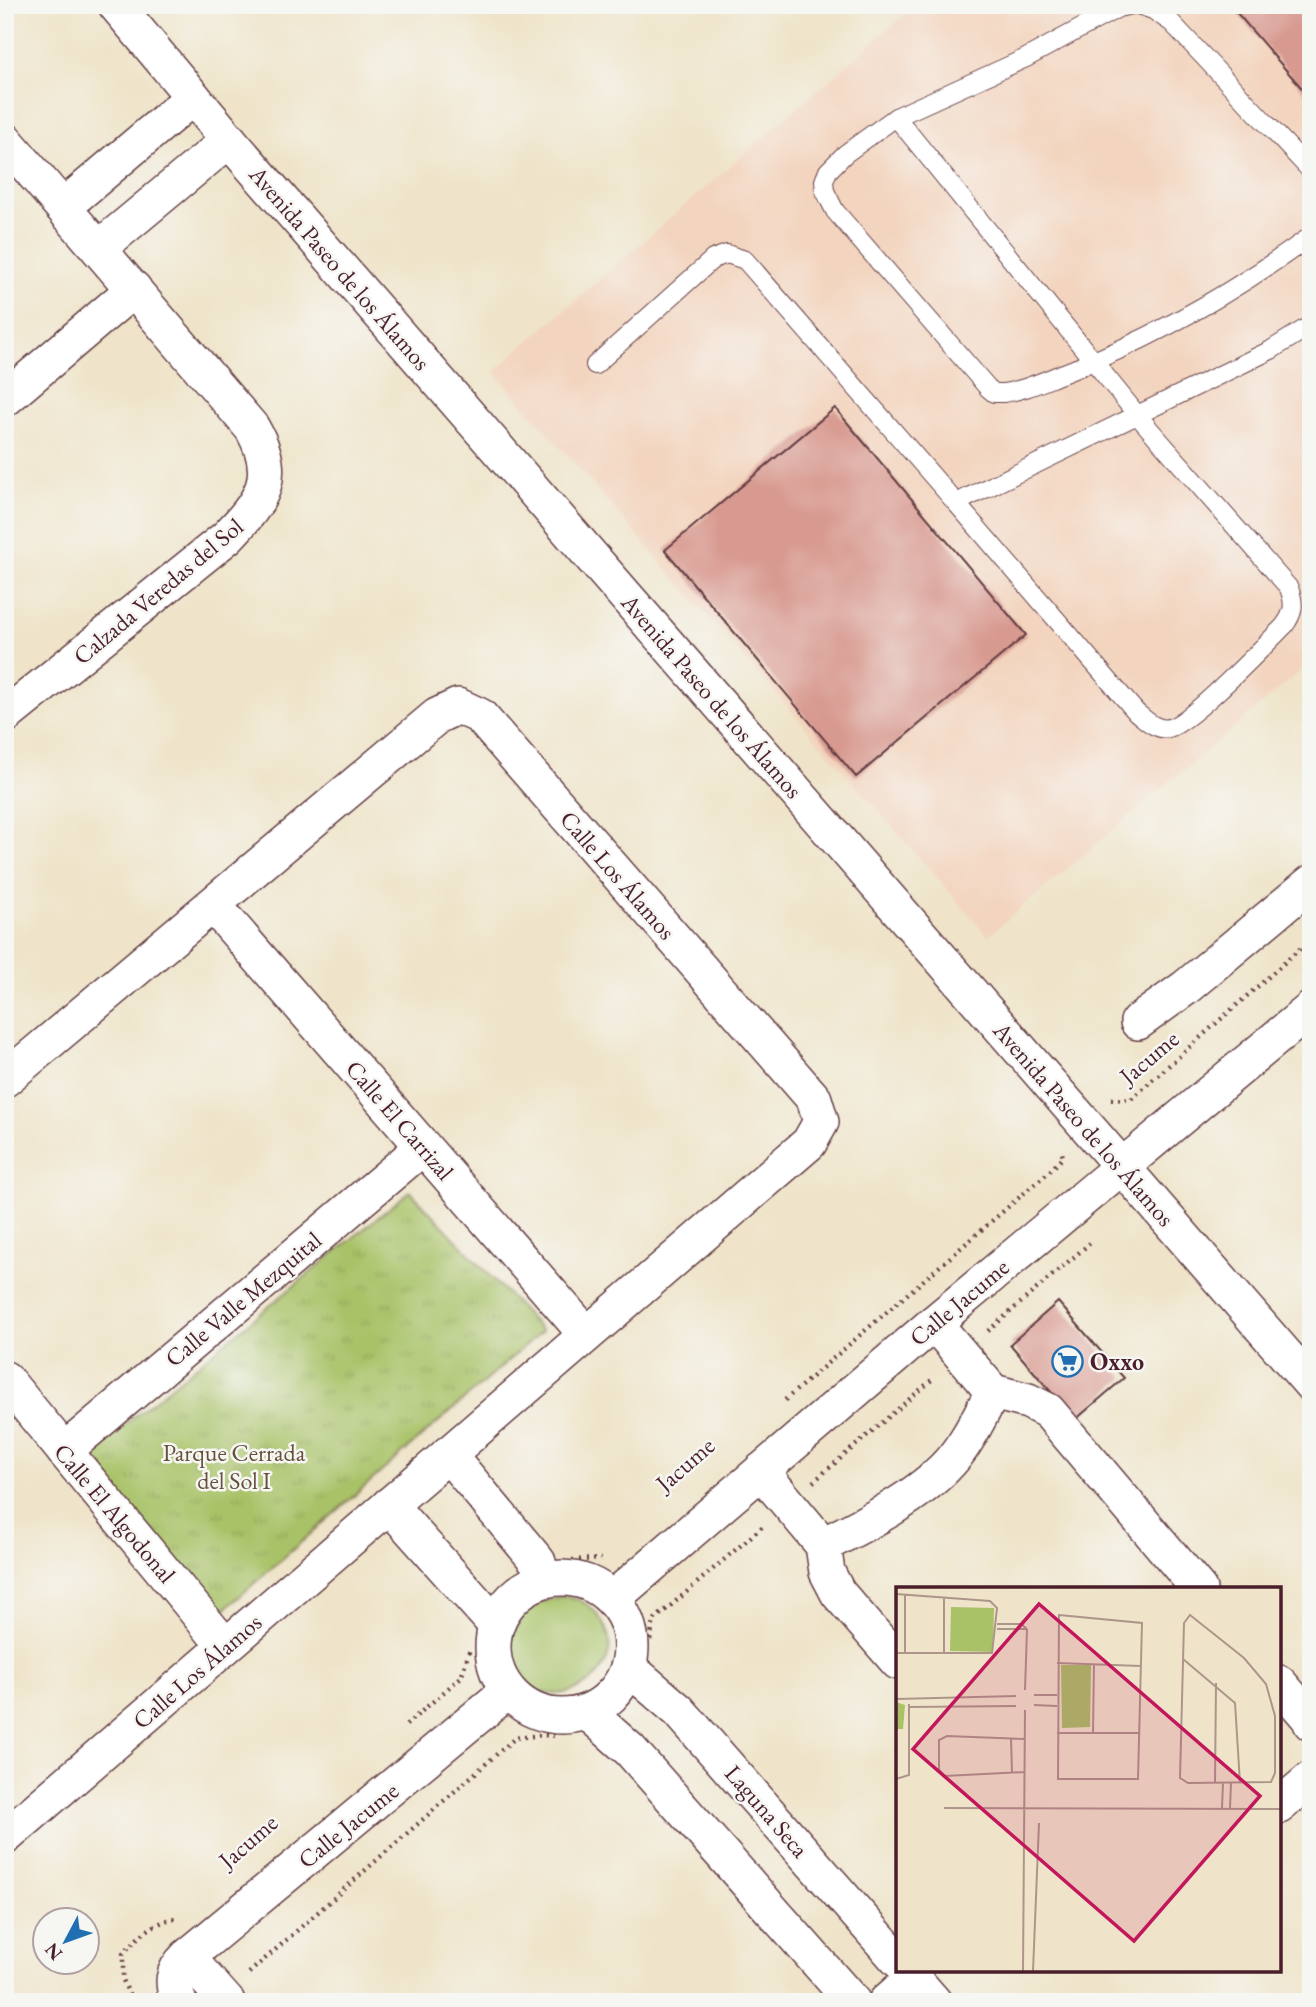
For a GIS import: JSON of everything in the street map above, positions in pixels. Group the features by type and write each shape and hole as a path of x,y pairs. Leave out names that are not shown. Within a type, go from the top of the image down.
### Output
{"street":[{"name":"Avenida Paseo de los Álamos","path":"116,5 229,139 1311,1384"},
{"path":"63,206 193,97"},
{"path":"99,248 229,139"},
{"name":"Calzada Veredas del Sol","path":"5,716 227,537 263,493 267,475 265,456 252,428 63,206 10,156"},
{"path":"5,399 134,289"},
{"name":"Calle Los Álamos","path":"5,1079 437,716 458,706 480,716 814,1099 821,1122 809,1143 5,1837"},
{"path":"1138,1021 1185,988 1311,883"},
{"name":"Calle El Carrizal","path":"214,906 586,1334"},
{"name":"Calle Jacume","path":"612,1599 934,1323 1311,1009"},
{"name":"Calle Valle Mezquital","path":"64,1451 423,1147"},
{"path":"934,1323 993,1392 1028,1401 1048,1411 1197,1587"},
{"name":"Calle El Algodonal","path":"5,1379 225,1646"},
{"path":"823,1545 866,1523 911,1495 951,1462 993,1392"},
{"path":"388,1505 490,1618 494,1660 499,1676 521,1703 535,1711 559,1716 583,1713 612,1695 629,1668 631,1647 622,1613 612,1599 587,1582 557,1578 540,1571 448,1454"},
{"path":"761,1471 823,1545 827,1572 838,1593 896,1660"},
{"path":"490,1618 523,1590 540,1571"},
{"name":"Laguna Seca","path":"629,1668 679,1711 896,1959"},
{"path":"1281,1685 1311,1723"},
{"name":"Calle Jacume","path":"187,1957 509,1691"},
{"path":"583,1713 593,1717 630,1750 853,2002"},
{"path":"1281,1804 1311,1779"},
{"path":"179,2002 174,1987 174,1971 187,1957 227,2002"},
{"path":"886,2002 913,1978"}],"lane":[{"path":"1132,5 1118,8 1026,58 895,117 845,153 828,171 824,181 825,191 835,211 994,393 1010,393 1094,361 1208,305 1311,236"},
{"path":"1138,5 1153,10 1172,23 1311,172"},
{"path":"595,365 713,259 727,254 745,260 1136,712 1158,728 1168,729 1179,724 1284,626 1294,608 1293,597 1280,578 1138,416 895,117"},
{"path":"956,503 1271,350 1311,325"}],"path":[{"name":"Jacume","path":"779,1405 1052,1168 1063,1157 1060,1141 1081,1122 1109,1099 1130,1100 1311,939"},
{"path":"540,1571 548,1553 571,1560 600,1560 611,1551"},
{"path":"399,1732 461,1677 470,1653 470,1625 490,1618"},
{"path":"132,2002 123,1980 123,1954 141,1933 163,1920 182,1915"}],"shaded area":[{"path":"916,5 1311,5 1311,662 988,936 494,371"}],"green space":[{"name":"Parque Cerrada del Sol I","path":"410,1191 542,1331 217,1616 80,1461"},
{"path":"566,1596 588,1605 600,1617 609,1642 607,1659 598,1674 584,1686 568,1692 550,1693 534,1688 521,1674 514,1659 513,1633 527,1612 551,1599"}],"building":[{"path":"1230,5 1311,5 1311,99"},
{"path":"835,408 1026,635 856,777 665,550"},
{"name":"Oxxo","path":"1058,1302 1124,1378 1075,1420 1010,1344"}],"place":[{"name":"Oxxo","path":"1067,1361"}]}
